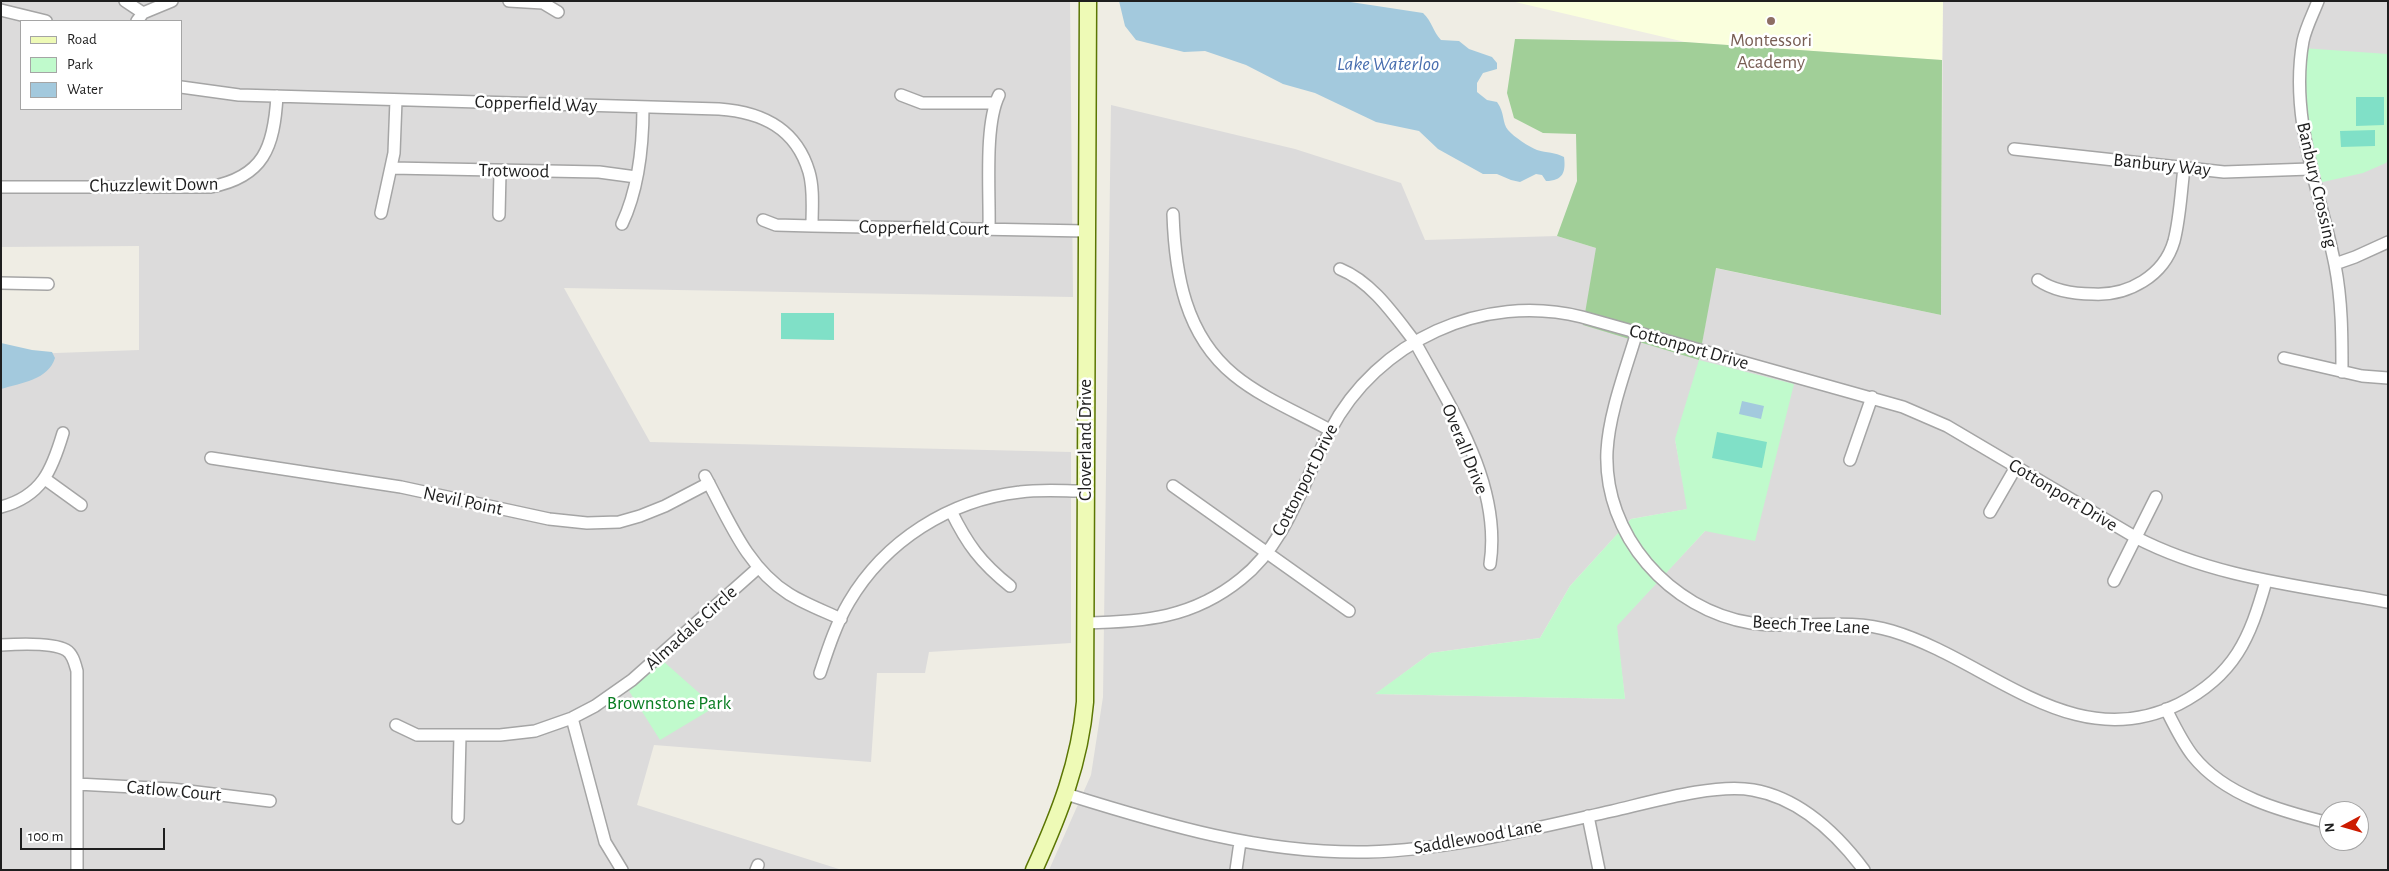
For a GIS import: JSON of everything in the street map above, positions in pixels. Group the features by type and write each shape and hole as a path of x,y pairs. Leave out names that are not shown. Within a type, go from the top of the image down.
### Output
{"main road":[{"name":"Cloverland Drive","path":"1034,870 1066,794 1076,761 1084,714 1088,1"}],"street":[{"path":"125,1 140,17 172,1"},
{"path":"509,1 543,3 558,12"},
{"name":"Banbury Crossing","path":"2318,1 2303,40 2300,70 2300,111 2310,169 2334,264 2341,311 2342,372"},
{"path":"1,10 42,20"},
{"name":"Copperfield Way","path":"182,87 215,93 277,96 732,110 767,119 790,138 802,154 809,172 812,189 812,226"},
{"path":"901,94 922,103 997,99 991,130 989,229"},
{"name":"Chuzzlewit Down","path":"1,187 210,187 240,179 249,173 264,156 276,115 277,96"},
{"path":"381,213 395,143 396,100"},
{"path":"622,224 632,199 636,177 644,129 643,107"},
{"name":"Banbury Way","path":"2014,149 2231,172 2310,169"},
{"name":"Trotwood","path":"391,168 500,172 599,172 636,177"},
{"path":"2038,280 2059,290 2098,294 2123,291 2143,282 2161,264 2172,246 2184,168"},
{"path":"498,215 500,172"},
{"path":"1173,214 1175,256 1179,283 1191,317 1204,340 1220,362 1244,382 1330,430"},
{"name":"Copperfield Court","path":"763,220 776,225 1086,231"},
{"path":"2334,264 2388,242"},
{"name":"Overall Drive","path":"1340,269 1362,281 1390,311 1414,342 1460,426 1478,473 1491,524 1493,540 1490,564"},
{"path":"1,283 48,284"},
{"name":"Cottonport Drive","path":"1085,623 1141,621 1189,610 1241,579 1267,552 1290,515 1330,430 1363,382 1381,365 1414,342 1434,332 1471,318 1498,312 1526,309 1566,313 1872,396 1947,426 2136,538 2158,549 2205,566 2266,581 2388,602"},
{"name":"Beech Tree Lane","path":"1637,332 1609,437 1607,460 1610,486 1618,517 1638,552 1663,580 1681,595 1714,613 1744,622 1852,624 1892,631 1925,644 2042,703 2082,717 2121,720 2166,709 2199,693 2234,658 2251,630 2266,581"},
{"path":"2284,358 2342,372 2368,377 2388,378"},
{"path":"1850,460 1872,396"},
{"path":"1,507 24,498 45,479 53,464 63,433"},
{"name":"Nevil Point","path":"211,458 401,487 549,519 577,523 610,523 640,516 665,506 707,480 741,544 758,568"},
{"path":"1990,512 2016,466"},
{"path":"45,479 81,505"},
{"path":"1173,486 1349,611"},
{"path":"820,673 841,619 857,591 886,556 912,533 951,511 974,502 1018,492 1085,491"},
{"path":"2114,581 2156,497"},
{"path":"951,511 972,550 990,570 1010,586"},
{"path":"758,568 790,595 841,619"},
{"name":"Almadale Circle","path":"396,725 417,734 460,736 526,732 572,718 595,706 632,680 758,568"},
{"path":"1,645 43,646 66,650 73,658 77,671 77,870"},
{"path":"2166,709 2194,756 2220,781 2262,802 2319,820"},
{"path":"572,718 605,842 622,870"},
{"path":"458,818 460,736"},
{"name":"Catlow Court","path":"77,784 172,789 270,801"},
{"name":"Saddlewood Lane","path":"1066,794 1178,828 1240,842 1315,851 1392,850 1450,844 1709,791 1754,790 1784,800 1814,819 1839,841 1864,870"},
{"path":"1588,816 1599,870"},
{"path":"1236,870 1240,842"}],"shaded area":[{"path":"1,1 1070,1 1073,297 564,288 650,442 1071,452 1071,643 929,652 925,673 877,673 871,762 654,745 637,805 842,870 1,870 1,355 139,350 139,246 1,247"},
{"name":"Montessori Academy","path":"1511,1 1943,1 1942,60 1685,42"},
{"path":"1943,1 2388,1 2388,870 1049,870 1091,775 1103,697 1111,105 1295,149 1401,183 1425,240 1557,236 1596,248 1699,360 1715,268 1941,315","holes":["1675,439 1705,531 1616,626 1625,699 1376,694 1431,653 1540,638 1570,586 1631,519 1688,509"]}],"green space":[{"path":"1515,39 1685,42 1942,60 1941,315 1716,268 1699,360 1583,325 1596,248 1557,236 1577,181 1576,134 1543,133 1514,118 1507,93"},
{"path":"2302,48 2388,54 2388,160 2386,163 2363,173 2314,184 2310,169"},
{"path":"2356,97 2384,97 2384,125 2356,126"},
{"path":"2375,130 2375,146 2341,147 2340,131"},
{"path":"781,313 834,313 834,340 781,339"},
{"path":"1699,360 1794,384 1755,541 1705,531 1617,626 1625,699 1375,694 1431,653 1540,638 1570,586 1631,519 1687,509 1675,439"},
{"path":"1717,432 1767,442 1762,468 1712,458"},
{"name":"Brownstone Park","path":"663,661 715,707 660,740 629,691"}],"water":[{"name":"Lake Waterloo","path":"1119,1 1344,1 1423,13 1441,40 1459,41 1469,49 1492,57 1497,63 1497,69 1483,73 1477,83 1477,92 1487,100 1497,102 1506,127 1518,139 1537,150 1564,157 1564,171 1560,177 1552,181 1546,181 1542,175 1536,174 1520,182 1497,174 1483,174 1438,149 1419,131 1376,122 1315,93 1283,84 1246,65 1205,51 1184,52 1136,40 1125,26"},
{"path":"1,343 32,350 52,352 55,358 40,376 1,389"},
{"path":"1742,401 1764,406 1761,419 1739,414"}],"place":[{"name":"Montessori Academy","path":"1771,21"}]}
